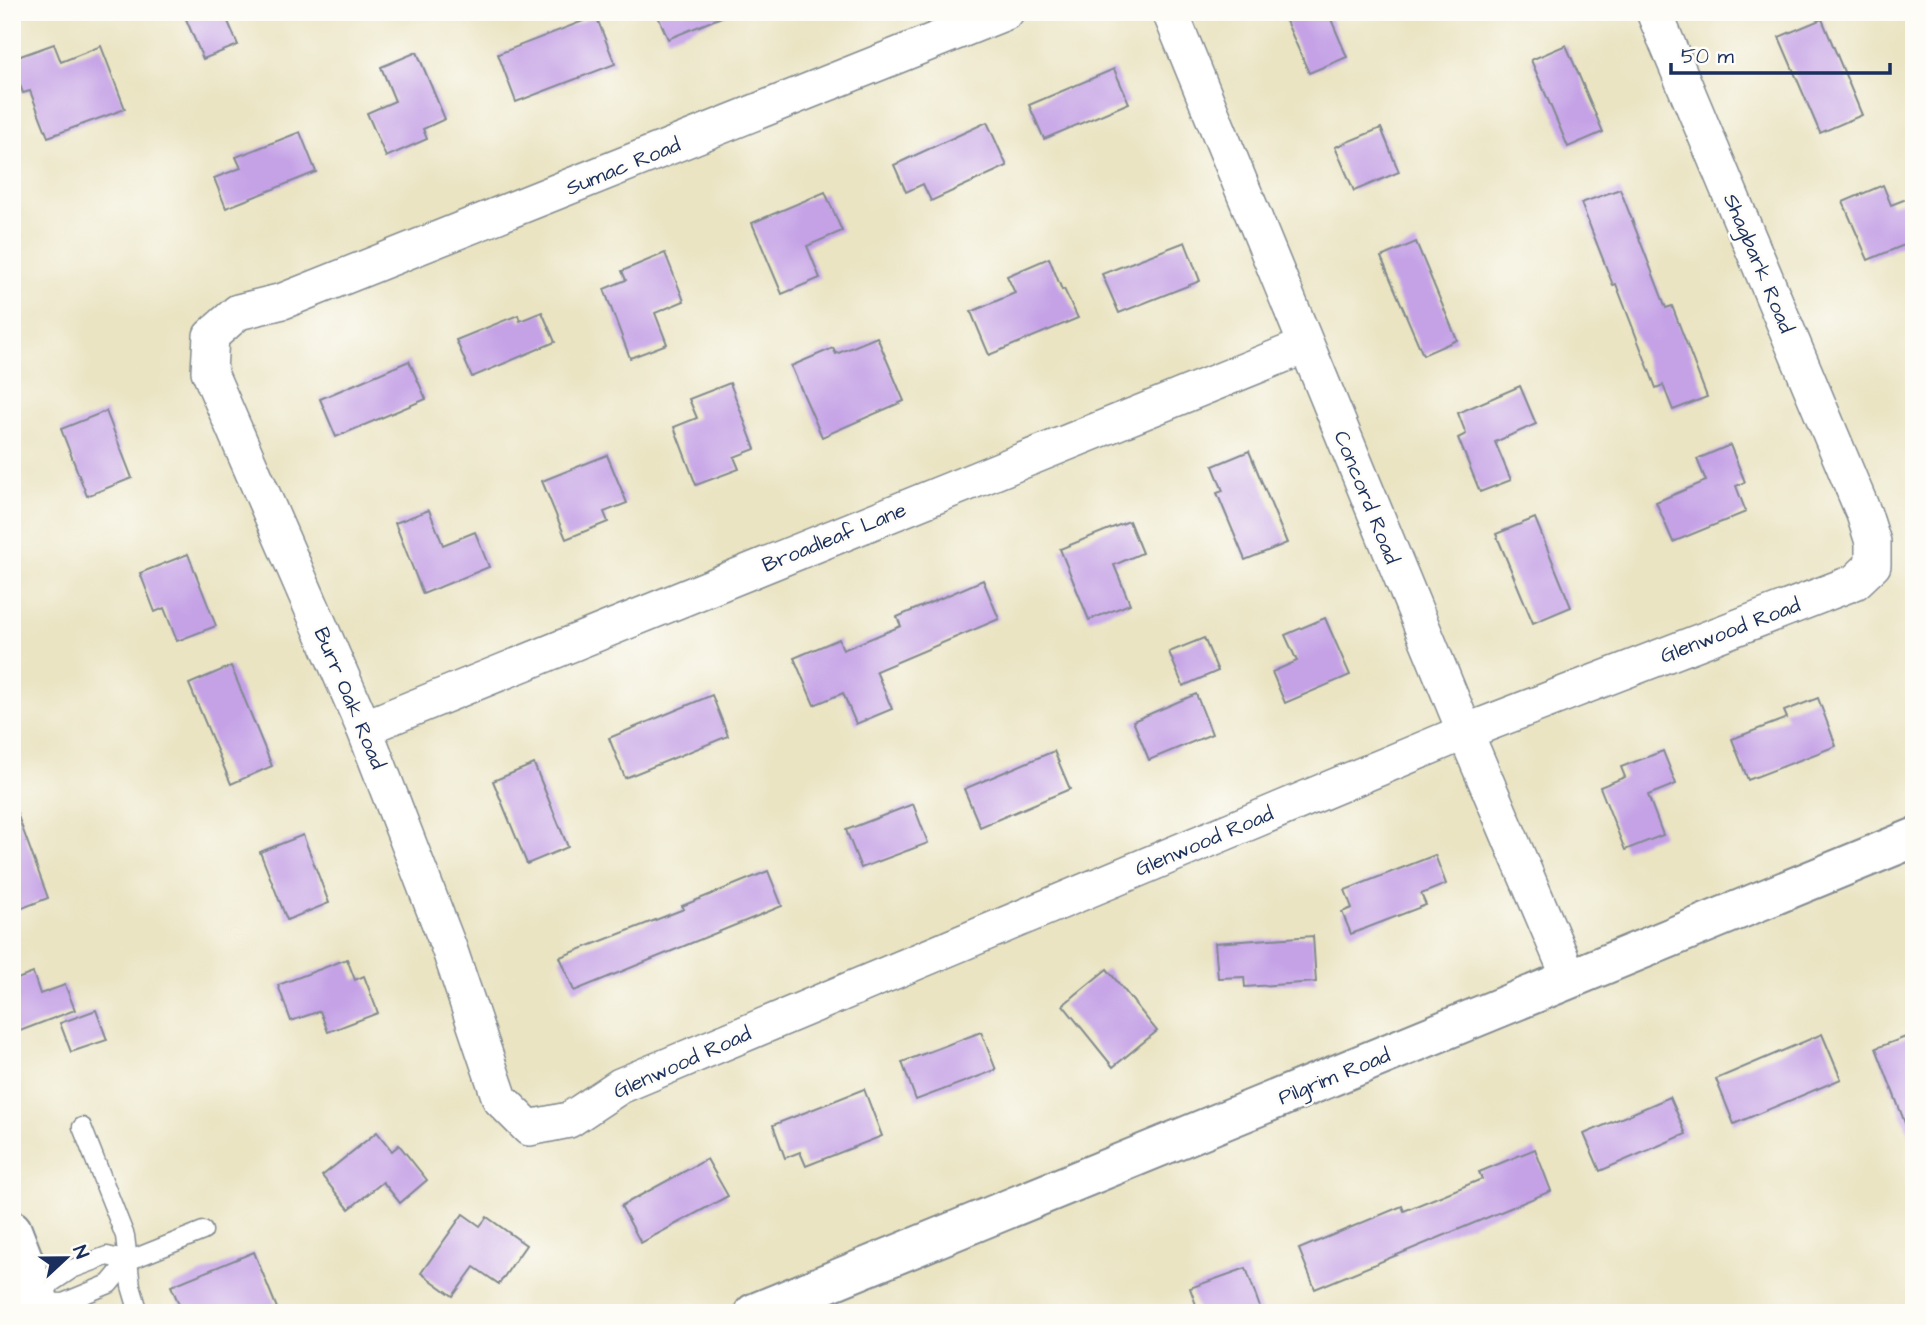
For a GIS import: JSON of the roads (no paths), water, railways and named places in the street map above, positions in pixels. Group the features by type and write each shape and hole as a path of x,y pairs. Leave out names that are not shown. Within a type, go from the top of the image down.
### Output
{"street":[{"name":"Sumac Road","path":"238,313 296,296 1006,12"},
{"name":"Concord Road","path":"1170,12 1305,346 1570,979"},
{"name":"Shagbark Road","path":"1654,12 1864,514"},
{"name":"Burr Oak Road","path":"238,313 211,336 209,371 364,728 449,948 500,1099"},
{"name":"Broadleaf Lane","path":"364,728 1305,346"},
{"name":"Glenwood Road","path":"500,1099 529,1128 569,1120 620,1086 1465,732 1855,582 1872,565 1873,541 1864,514"},
{"name":"Pilgrim Road","path":"754,1313 1914,838"},
{"path":"12,1230 33,1309"}],"lane":[{"path":"82,1127 127,1242 131,1286 139,1313"},
{"path":"33,1309 63,1303 109,1284 128,1261 203,1231"},
{"path":"33,1309 60,1275 107,1256 128,1261"}]}
